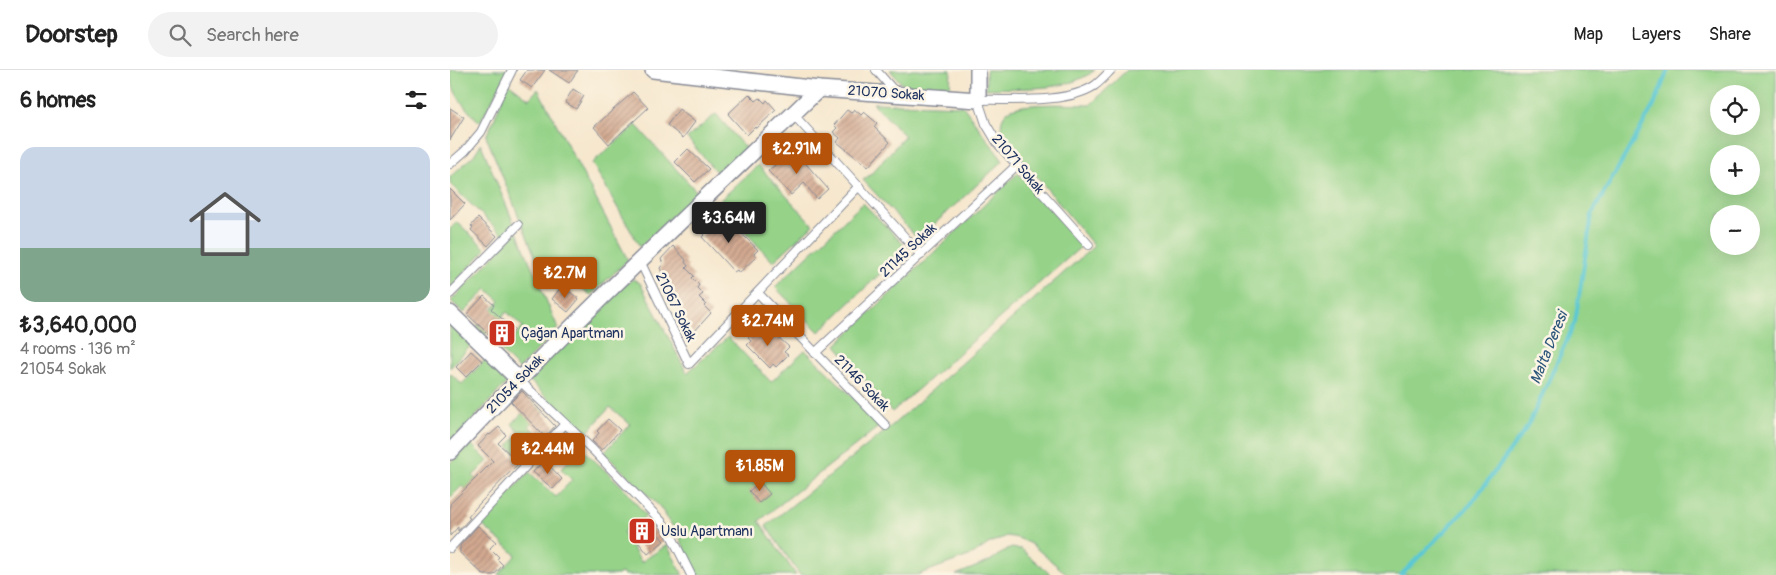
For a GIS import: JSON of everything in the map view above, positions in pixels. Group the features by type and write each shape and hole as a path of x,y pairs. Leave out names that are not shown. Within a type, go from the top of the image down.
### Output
{"street":[{"name":"21070 Sokak","path":"653,70 819,89 978,100"},
{"name":"21071 Sokak","path":"978,70 978,100"},
{"name":"21054 Sokak","path":"450,452 518,379 819,89"},
{"path":"450,313 518,379"}],"lane":[{"path":"450,164 465,151 481,132 512,70"},
{"path":"876,70 896,94"},
{"name":"21070 Sokak","path":"978,100 1071,96 1094,86 1111,70"},
{"name":"21071 Sokak","path":"978,100 986,124 998,144 1089,245"},
{"path":"793,114 921,255"},
{"name":"21145 Sokak","path":"816,353 1017,165"},
{"path":"758,293 859,186"},
{"path":"450,294 518,225"},
{"name":"21067 Sokak","path":"640,261 690,364 758,293"},
{"name":"21146 Sokak","path":"758,293 886,426"},
{"path":"518,379 593,450 662,522 674,540 690,575"},
{"path":"450,548 565,424"}],"green space":[{"path":"450,70 509,70 480,122 459,99 453,85"},
{"path":"890,70 951,70 950,88 903,85"},
{"path":"986,70 1095,70 1083,77 1057,86 986,89"},
{"path":"1127,70 1776,70 1776,575 1068,575 1031,544 1018,538 1007,536 988,544 974,554 917,575 800,575 766,526 888,429 1094,246 1002,134 1003,117 1007,112 1022,106 1090,105"},
{"path":"508,83 529,99 538,89 628,260 591,295 561,275 548,288 486,136"},
{"path":"873,103 963,106 1003,161 918,239 863,180 870,175 905,136"},
{"path":"716,114 746,149 718,174 687,138"},
{"path":"636,125 697,192 640,247 592,163"},
{"path":"481,144 514,224 503,235 450,184 450,177 474,155"},
{"path":"758,165 813,225 773,262 718,202"},
{"path":"1018,173 1083,245 892,412 836,345"},
{"path":"863,203 907,248 819,332 775,287"},
{"path":"457,222 486,249 450,288 450,229"},
{"path":"517,232 558,328 519,369 501,351 523,327 507,312 485,335 476,327 500,301 487,289 464,313 451,301"},
{"path":"633,279 640,283 687,373 728,337 771,382 805,350 881,425 759,521 796,575 697,575 679,536 660,507 604,453 630,424 610,407 585,435 527,378 622,287"},
{"path":"450,320 474,342 450,368"},
{"path":"489,356 512,377 450,444 450,373 462,384"},
{"path":"533,402 543,412 529,426 542,438 522,459 508,446 520,433 512,424"},
{"path":"470,443 488,461 473,476 490,493 480,503 462,486 450,498 450,463"},
{"path":"581,448 623,487 646,516 623,532 641,562 667,545 683,575 625,575 621,573 618,575 498,575 516,555 481,524 529,472 556,497 572,480 561,469"},
{"path":"1009,548 1021,549 1051,575 956,575 990,561"}],"building":[{"path":"527,70 545,70 532,88 520,80"},
{"path":"549,70 578,70 569,83"},
{"path":"573,89 584,96 576,109 565,102"},
{"path":"633,92 648,108 609,144 594,127"},
{"path":"749,94 756,101 760,98 765,103 767,100 776,110 747,135 728,114"},
{"path":"450,108 464,117 450,140"},
{"path":"679,109 695,122 683,138 667,125"},
{"path":"854,109 861,115 864,112 877,123 874,127 890,142 868,167 837,142 840,138 833,132 837,128 834,125 847,110 851,113"},
{"path":"688,149 709,169 695,182 675,162"},
{"path":"793,149 828,189 817,199 804,183 791,195 768,171"},
{"path":"450,189 465,204 450,220"},
{"path":"719,214 722,218 724,216 758,250 754,254 756,257 739,273 737,270 734,272 702,237 705,234 701,231"},
{"path":"478,218 497,236 488,246 471,230 473,227 471,226"},
{"path":"673,246 686,260 685,262 688,266 686,268 694,276 692,278 699,285 697,288 703,294 699,297 711,313 693,333 682,322 685,319 679,314 682,311 674,304 677,301 671,295 673,292 667,286 660,268 663,264 661,259"},
{"path":"562,286 579,299 568,312 552,299"},
{"path":"484,296 494,305 491,309 515,330 500,345 467,314"},
{"path":"759,327 763,332 767,327 789,347 784,352 788,355 776,367 773,364 770,368 747,345 751,341 748,338"},
{"path":"471,351 482,361 466,377 456,367"},
{"path":"522,391 555,426 545,437 511,402"},
{"path":"608,419 620,430 602,450 592,441 599,433 597,431"},
{"path":"499,427 506,435 498,443 519,463 479,504 458,531 458,527 450,536 450,504 493,461 478,446 489,434"},
{"path":"563,434 578,446 566,459 553,445"},
{"path":"544,460 562,479 553,489 533,472"},
{"path":"760,482 770,494 759,503 749,491"},
{"path":"646,520 664,541 648,554 630,532"},
{"path":"478,526 496,542 490,548 499,557 497,559 503,565 494,575 484,575 460,553 460,546"}],"waterway":[{"name":"Malta Deresi","path":"1401,575 1471,504 1528,426 1575,322 1592,214 1655,103 1668,70"}],"place":[{"name":"Çağan Apartmanı","path":"502,333"},
{"name":"Uslu Apartmanı","path":"642,531"}]}
